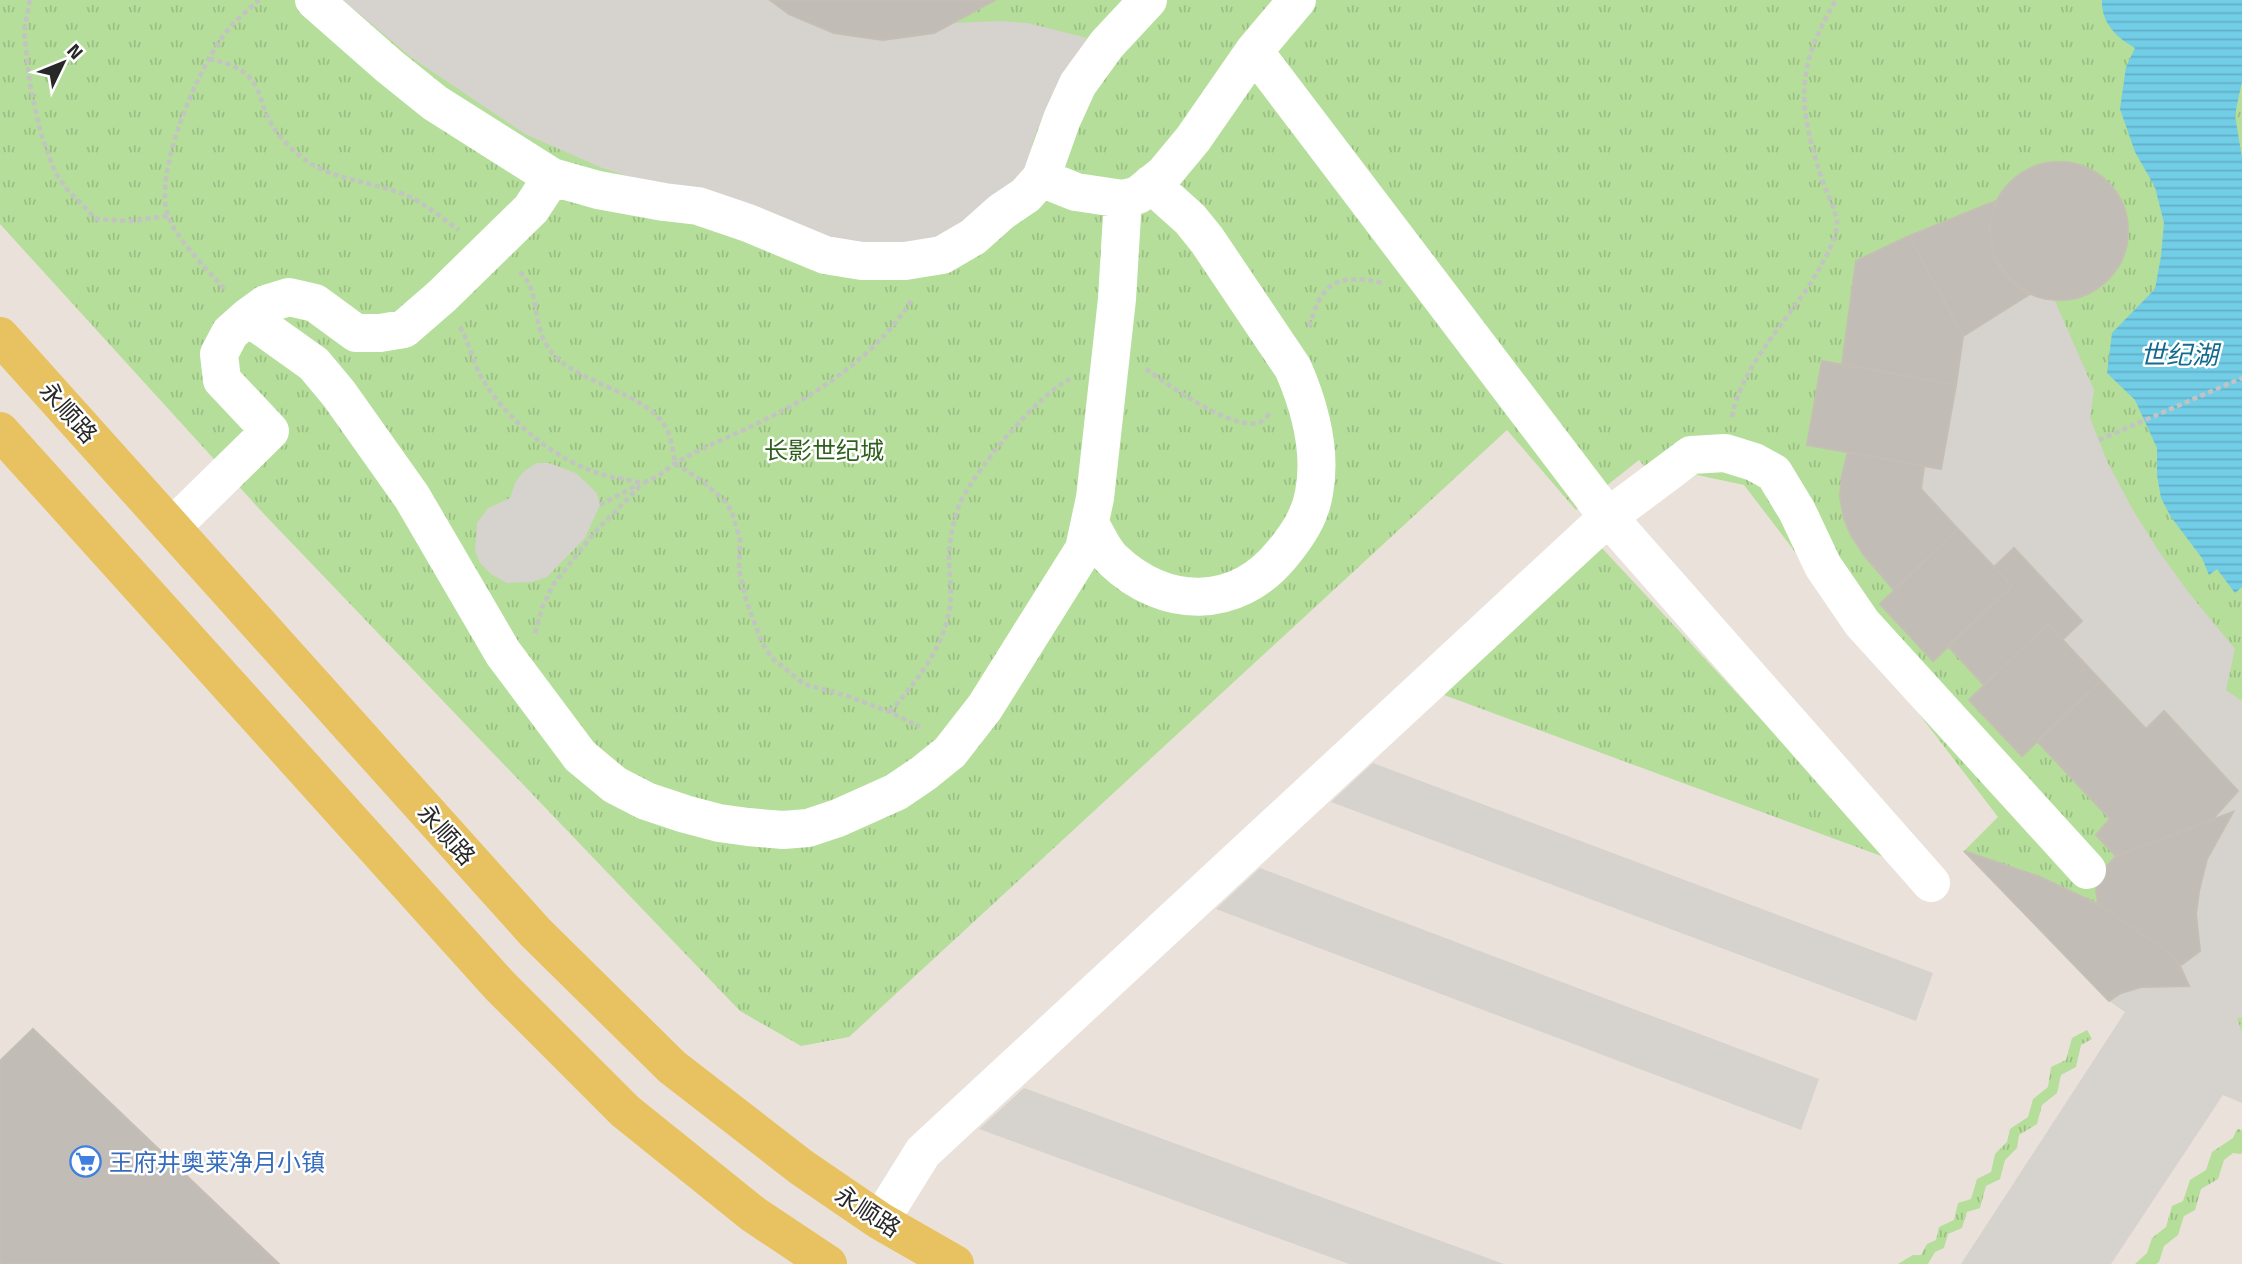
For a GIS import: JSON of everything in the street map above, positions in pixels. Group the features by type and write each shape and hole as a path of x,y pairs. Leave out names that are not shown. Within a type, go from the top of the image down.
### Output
{"main road":[{"name":"永顺路","path":"0,336 535,932 672,1067 801,1167 880,1220 956,1264"},
{"path":"0,430 509,996 625,1111 753,1214 828,1264"}],"lane":[{"path":"314,0 435,103 552,177 598,190 698,206 748,223 825,255 862,261 905,261 942,255 973,237 1001,212 1026,195 1041,178 1078,84 1107,44 1148,0"},
{"path":"248,317 314,364 340,394 412,497 503,653 580,756 615,785 646,801 719,823 783,830 808,828 895,792 950,752 985,707 1084,549 1090,524 1118,299 1137,192 1164,174 1193,139 1254,51 1297,0"},
{"path":"1254,51 1608,517 1931,883"},
{"path":"172,527 271,431 222,380 219,354 230,333 266,304 289,297 315,303 356,334 404,329 442,296 531,209 552,177"},
{"path":"1041,178 1076,192 1137,192 1190,219 1293,368 1314,432 1317,474 1306,522 1276,561 1241,587 1216,596 1190,597 1167,592 1144,582 1111,558 1090,524"},
{"path":"880,1220 923,1152 1608,517 1691,455 1725,453 1754,462 1774,473 1797,511 1823,566 1862,623 2087,870"},
{"path":"1069,573 1111,558"}],"path":[{"path":"30,0 24,31 30,85 41,134 55,172 66,188 96,219 130,221 169,216"},
{"path":"248,317 184,242 169,216 166,179 189,99 209,59 222,38 259,0"},
{"path":"1731,421 1734,404 1744,381 1803,296 1831,246 1837,221 1808,135 1804,111 1805,78 1815,39 1836,0"},
{"path":"209,59 232,65 249,77 257,87 264,110 276,132 303,158 331,173 410,197 459,230 485,254 518,270 529,280 534,294 538,327 555,356 583,375 629,397 656,416 667,429 675,463 702,481 724,500 732,512 740,540 739,570 746,600 762,643 772,658 804,684 847,696 925,729 945,743 950,752"},
{"path":"600,505 655,477 675,463 790,406 841,373 884,337 901,317 942,255"},
{"path":"442,296 467,339 476,367 512,418 528,432 587,470 613,478 643,482"},
{"path":"2099,440 2242,378"},
{"path":"535,645 542,608 553,585 595,532 643,482"}],"green space":[{"name":"长影世纪城","path":"0,0 2242,0 2242,1085 2090,980 1964,851 1998,817 1744,485 1697,475 1668,494 1639,460 1576,510 1507,430 849,1037 801,1046 740,1011 263,513 0,224"},
{"path":"1601,547 1892,860 1444,695"},
{"path":"2087,1030 2092,1039 2081,1045 2076,1067 2061,1075 2057,1093 2042,1105 2037,1124 2019,1135 2017,1148 2005,1160 2000,1179 1986,1186 1980,1208 1967,1212 1962,1228 1948,1234 1944,1248 1935,1252 1928,1264 1898,1264 1913,1255 1921,1255 1927,1244 1936,1240 1939,1227 1954,1220 1958,1203 1971,1199 1977,1179 1991,1172 1995,1154 2007,1142 2010,1129 2028,1117 2033,1099 2048,1087 2051,1067 2066,1060 2072,1038"},
{"path":"2237,1129 2242,1130 2241,1154 2233,1153 2224,1160 2218,1179 2201,1189 2195,1210 2184,1216 2178,1235 2164,1246 2159,1262 2135,1264 2147,1253 2152,1238 2166,1227 2172,1206 2183,1201 2190,1180 2206,1170 2212,1152 2233,1138"}],"shaded area":[{"path":"343,0 770,0 789,14 834,33 882,40 934,33 953,23 999,21 1028,23 1087,38 1049,101 1033,141 1025,171 1000,199 931,240 894,249 818,237 715,193 634,178 602,168 525,134 412,58"},
{"path":"2030,294 2055,301 2094,390 2090,418 2107,461 2158,550 2235,649 2226,690 2242,701 2242,1017 2237,1018 2242,1032 2242,1103 2223,1095 2111,1264 1961,1264 2125,1012 2109,1001 2121,993 2141,987 2188,986 2180,966 2200,951 2196,914 2207,859 2232,813 2212,820 2238,791 2165,711 2146,729 2062,640 2082,621 2015,549 1994,567 1921,489 1924,466 1941,468 1963,336"},
{"path":"536,463 549,463 576,473 597,493 600,505 585,538 547,577 532,582 507,583 491,574 480,563 475,551 477,523 488,508 510,498 515,483 523,472"},
{"path":"1373,763 1933,973 1916,1021 1331,802"},
{"path":"1260,868 1819,1079 1801,1130 1216,909"},
{"path":"1024,1088 1504,1264 1349,1264 979,1129"}],"water":[{"name":"世纪湖","path":"2102,0 2242,0 2242,81 2235,115 2242,158 2242,587 2235,593 2217,569 2209,575 2202,558 2171,517 2161,498 2157,475 2157,448 2135,400 2107,373 2112,333 2155,289 2164,223 2155,187 2135,152 2120,109 2126,67 2135,48 2111,29 2104,16"}],"building":[{"path":"770,0 995,0 934,33 883,40 834,33 789,14"},
{"path":"2059,162 2085,167 2108,182 2123,205 2128,231 2123,257 2108,280 2085,295 2059,300 2033,295 2010,280 1995,257 1990,231 1995,205 2010,182 2033,167"},
{"path":"1996,201 1989,228 1994,255 2008,278 2030,294 1963,336 1909,236"},
{"path":"1909,236 1963,336 1956,385 1842,364 1856,261"},
{"path":"1822,361 1956,385 1941,469 1807,445"},
{"path":"1848,452 1924,466 1921,489 1958,529 1894,590 1863,554 1844,519 1840,496"},
{"path":"1958,529 2012,586 1933,661 1880,604"},
{"path":"2014,548 2082,621 2062,640 2048,624 1984,685 1948,646 2012,586 1994,567"},
{"path":"2048,624 2101,681 2022,756 1969,700"},
{"path":"2101,681 2146,729 2164,711 2238,791 2212,820 2116,856 2096,835 2110,819 2037,741"},
{"path":"2233,812 2207,859 2199,891 2196,914 2200,951 2180,966 2167,951 2098,904 2096,890 2100,879 2116,856"},
{"path":"1964,851 2040,877 2098,904 2167,951 2180,966 2189,986 2141,987 2121,993 2109,1001"},
{"name":"王府井奥莱净月小镇","path":"33,1029 279,1264 0,1264 0,1061"}],"place":[{"name":"王府井奥莱净月小镇","path":"86,1162"}]}
